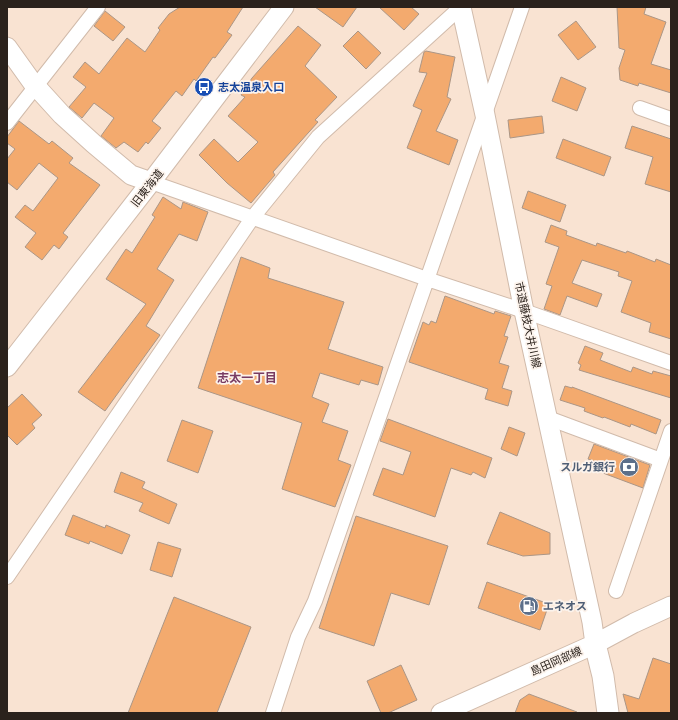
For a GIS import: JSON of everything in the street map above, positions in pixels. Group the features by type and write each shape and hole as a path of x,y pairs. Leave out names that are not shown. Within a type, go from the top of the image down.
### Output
{"main road":[{"path":"595,644 608,713"}],"street":[{"path":"7,123 98,7"},
{"name":"旧東海道","path":"7,367 151,182 284,7"},
{"path":"7,577 253,217 318,137 461,7"},
{"name":"市道藤枝大井川線","path":"461,7 485,114 524,311 591,615 595,644"},
{"path":"273,713 298,637 315,601 522,7"},
{"path":"7,47 36,86 62,115 131,175 671,363"},
{"path":"640,108 671,119"},
{"path":"548,418 661,460"},
{"path":"616,592 671,431"},
{"name":"島田岡部線","path":"440,713 595,644 634,623 671,606"}],"building":[{"path":"180,7 243,7 227,32 232,35 215,58 213,57 196,81 194,79 182,96 176,91 152,121 161,128 148,144 146,142 138,152 124,142 116,148 101,136 114,118 94,103 82,118 69,107 86,87 73,77 85,62 99,74 127,38 145,52 160,30 158,28 169,14"},
{"path":"315,7 357,7 343,27"},
{"path":"379,7 411,7 419,14 404,30"},
{"path":"617,7 646,7 644,14 666,22 651,64 671,70 671,93 639,83 638,86 620,80 619,68 625,50 619,48"},
{"path":"105,11 125,27 113,41 94,26"},
{"path":"576,21 596,47 578,60 558,35"},
{"path":"298,26 321,45 305,66 337,97 315,120 318,122 273,172 275,175 251,203 227,183 199,155 214,139 238,162 258,142 228,116 245,97 241,95 252,78"},
{"path":"358,31 381,53 366,69 343,46"},
{"path":"426,51 455,57 447,97 451,99 436,131 458,140 449,165 407,148 422,110 413,106 427,73 419,72 424,52"},
{"path":"561,77 586,88 577,111 552,101"},
{"path":"542,116 544,133 510,138 508,120"},
{"path":"19,121 49,144 52,141 73,158 69,163 100,185 63,233 68,237 59,249 54,245 42,260 25,247 36,233 15,217 25,205 33,211 58,178 39,163 17,190 7,182 7,159 15,149 7,143 7,137"},
{"path":"632,126 671,139 671,192 645,184 653,157 625,148"},
{"path":"563,139 611,157 604,176 556,158"},
{"path":"528,191 566,205 560,222 522,208"},
{"path":"163,197 181,209 183,202 208,212 197,241 179,234 157,269 174,280 146,326 160,335 105,411 78,392 146,304 106,279 126,249 132,253 155,217 152,215"},
{"path":"551,225 567,231 566,235 596,246 597,243 626,253 627,251 655,262 656,259 671,265 671,339 649,332 651,323 621,312 632,281 618,276 619,272 582,260 572,283 602,294 597,307 567,296 560,315 544,309 552,286 546,284 559,247 545,242"},
{"path":"241,257 270,268 268,278 344,302 328,349 383,367 378,385 361,380 359,385 320,373 312,397 329,404 322,422 348,431 338,460 351,465 335,507 282,489 302,423 198,388"},
{"path":"445,296 494,314 495,311 511,316 504,336 508,337 499,363 509,366 502,388 512,391 508,406 485,399 488,389 409,362 423,322 429,325 431,321 436,323"},
{"path":"585,346 603,353 600,360 631,372 633,367 652,374 653,371 671,376 671,398 579,370 581,365 578,363"},
{"path":"565,386 572,387 661,420 656,434 631,424 630,427 604,417 603,418 584,411 585,408 560,400"},
{"path":"22,394 42,415 32,424 35,428 17,445 7,435 7,408"},
{"path":"388,419 492,458 485,478 473,472 471,475 451,468 435,517 373,495 383,468 403,475 411,452 380,441"},
{"path":"182,420 213,431 198,473 167,461"},
{"path":"509,427 525,433 517,456 501,449"},
{"path":"594,444 650,465 643,488 603,473 606,466 588,459"},
{"path":"121,472 145,482 142,488 177,504 169,524 139,511 143,503 114,492"},
{"path":"500,512 550,533 550,554 523,556 487,544"},
{"path":"73,515 105,528 106,525 130,535 122,554 90,541 89,544 65,535"},
{"path":"356,516 448,546 429,605 391,593 374,646 319,628"},
{"path":"158,542 181,549 172,577 150,570"},
{"path":"487,582 549,604 540,630 478,608"},
{"path":"174,597 251,627 217,713 128,713"},
{"path":"653,658 671,664 671,713 628,713 623,694 639,699"},
{"path":"401,665 417,700 388,713 381,713 367,681"},
{"path":"529,694 577,713 515,713 520,700"}],"place":[{"name":"志太温泉入口","path":"204,87"},
{"name":"スルガ銀行","path":"629,467"},
{"name":"エネオス","path":"529,606"}],"district":[{"name":"志太一丁目","path":"247,377"}]}
